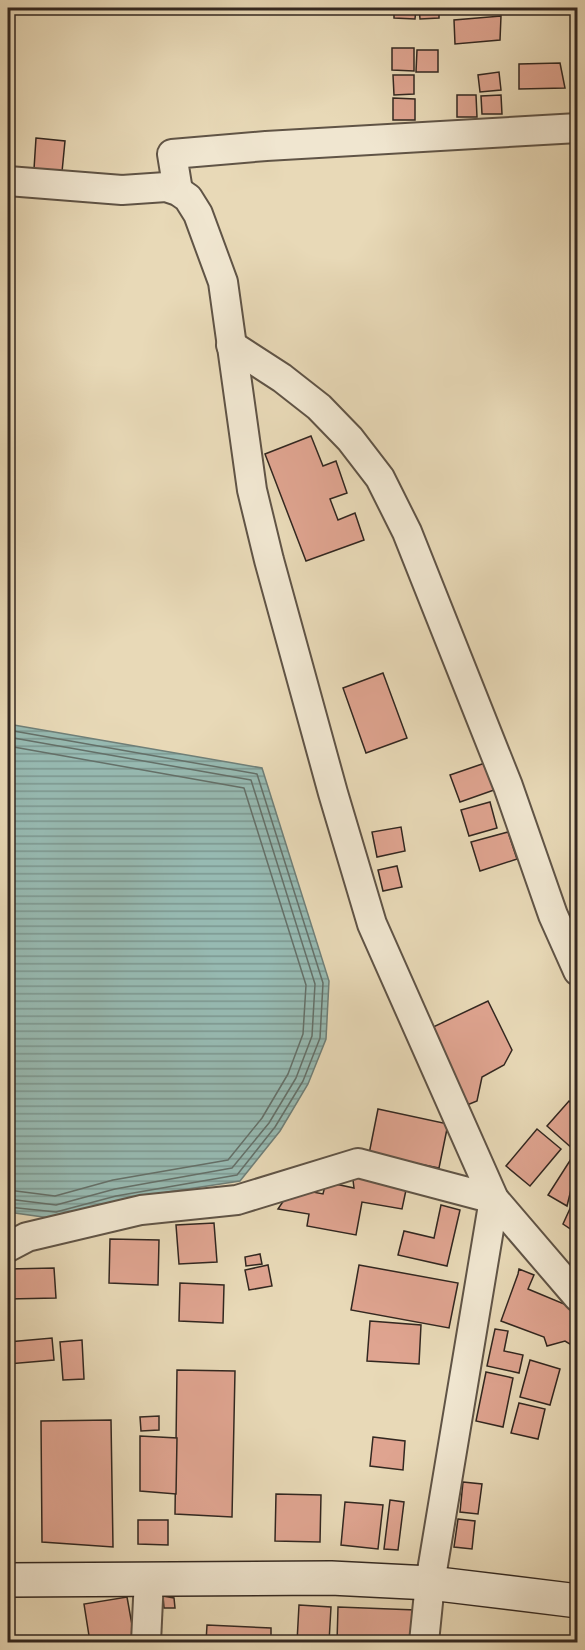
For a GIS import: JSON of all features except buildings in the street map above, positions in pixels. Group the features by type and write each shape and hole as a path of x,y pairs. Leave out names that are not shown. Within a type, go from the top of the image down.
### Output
{"street":[{"path":"178,191 172,154 578,128"},
{"path":"8,181 122,190 166,187 188,198 198,214 223,282 252,490 266,548 333,793 372,924 417,1030 494,1199 578,1297"},
{"path":"231,345 282,378 319,407 350,439 380,478 407,532 508,786 553,915 578,971"},
{"path":"8,1247 27,1237 141,1210 237,1200 358,1163 494,1199"},
{"path":"424,1642 430,1583 494,1199"},
{"path":"146,1642 149,1578"},
{"path":"8,1580 331,1578 430,1583 578,1600"}],"water":[{"path":"8,724 262,768 329,981 326,1039 308,1084 280,1131 240,1181 117,1202 57,1219 8,1212"}]}
